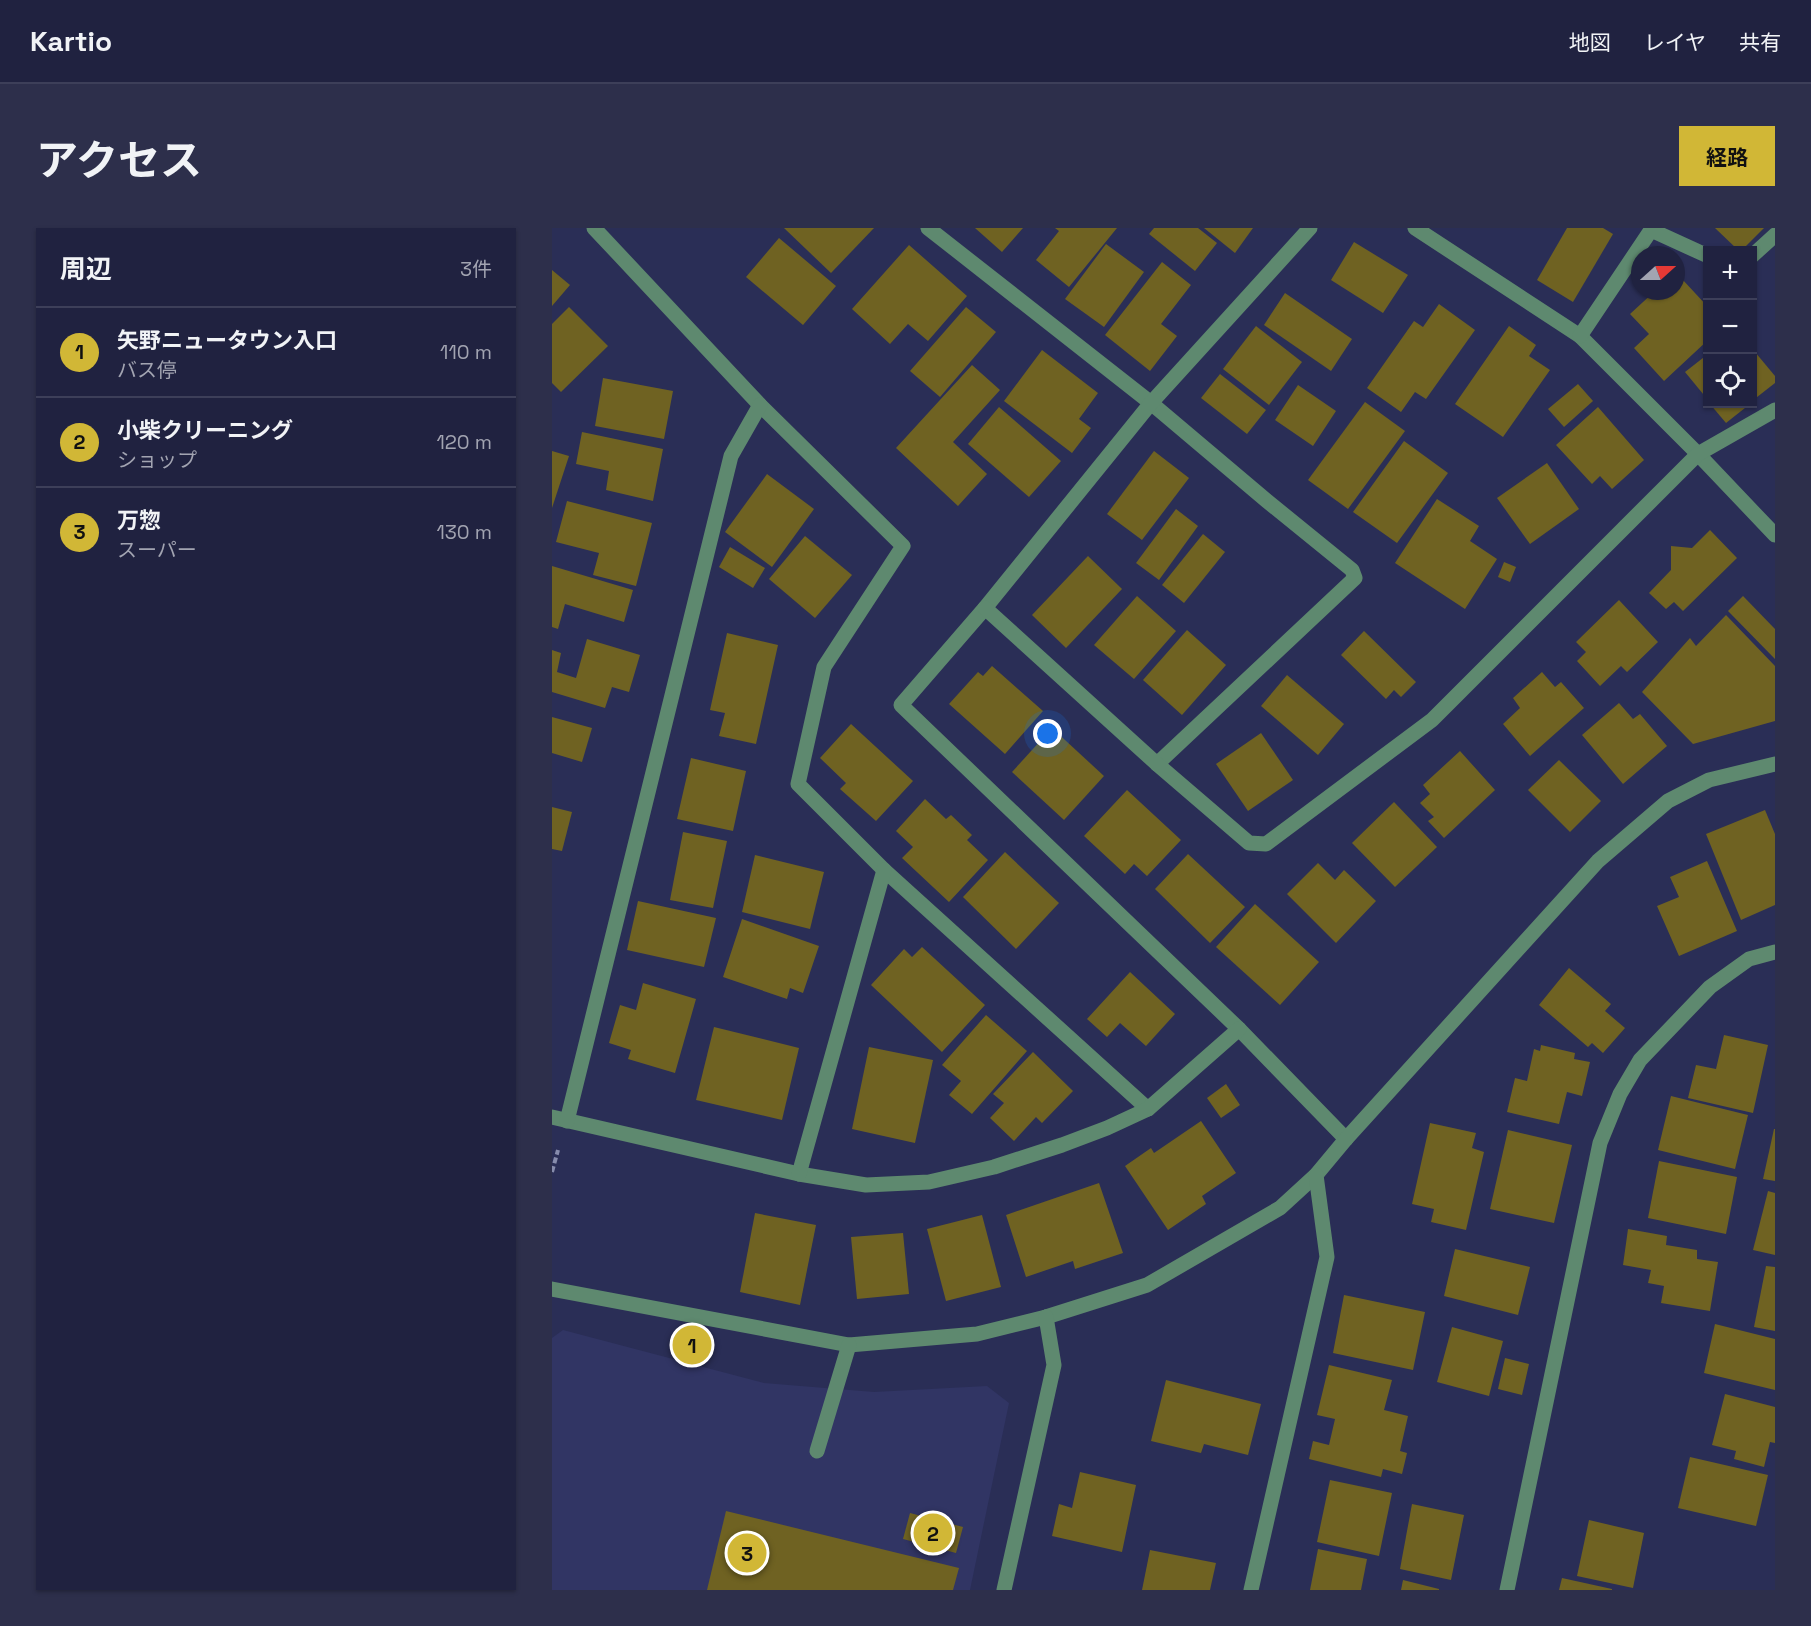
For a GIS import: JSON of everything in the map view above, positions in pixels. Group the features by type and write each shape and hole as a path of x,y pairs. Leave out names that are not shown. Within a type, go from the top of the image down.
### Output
{"street":[{"path":"594,228 760,405 903,546 824,667 798,784 884,870 1148,1109"},
{"path":"928,228 1151,403 1353,570 1355,578 1157,764"},
{"path":"1310,228 1151,403 985,608 901,705 1239,1029 1346,1138"},
{"path":"1415,228 1580,336 1775,535"},
{"path":"1580,336 1651,230 1703,254"},
{"path":"1757,252 1775,236"},
{"path":"760,405 731,456 560,1119 799,1174 866,1185 929,1182 994,1167 1062,1145 1148,1109 1239,1029"},
{"path":"985,608 1157,764 1249,843 1266,844 1432,720 1698,454 1775,410"},
{"path":"552,1289 849,1345 977,1334 1046,1317 1147,1285 1280,1208 1316,1175 1346,1138 1607,854 1668,801 1709,780 1775,764"},
{"path":"799,1174 884,870"},
{"path":"1507,1590 1600,1143 1620,1094 1640,1060 1710,987 1749,959 1775,952"},
{"path":"1251,1590 1327,1257 1316,1175"},
{"path":"1004,1590 1054,1365 1046,1317"},
{"path":"818,1451 849,1345"}],"path":[{"path":"552,1172 558,1150"}],"shaded area":[{"path":"563,1330 764,1383 874,1392 987,1386 1009,1403 970,1590 552,1590 552,1338"}],"building":[{"path":"784,228 874,228 831,273"},
{"path":"975,228 1023,228 1002,252"},
{"path":"1055,228 1117,228 1069,287 1036,260 1059,231"},
{"path":"1154,228 1198,228 1217,243 1195,271 1149,234"},
{"path":"1204,228 1253,228 1235,253"},
{"path":"1567,228 1603,228 1613,234 1573,302 1537,280"},
{"path":"1715,228 1764,228 1746,246 1734,246"},
{"path":"779,238 836,286 803,325 746,277"},
{"path":"1354,242 1408,275 1383,313 1331,280"},
{"path":"1106,244 1144,272 1104,327 1065,299"},
{"path":"909,245 967,296 928,341 908,324 890,344 852,309"},
{"path":"1162,262 1191,285 1161,324 1177,336 1150,371 1105,335"},
{"path":"552,270 570,285 552,306"},
{"path":"1685,282 1703,302 1703,345 1664,381 1634,348 1649,334 1630,314 1645,300 1685,300"},
{"path":"1285,293 1352,339 1331,371 1264,325"},
{"path":"1439,304 1475,330 1426,399 1415,392 1401,412 1367,388 1414,321 1423,327"},
{"path":"569,307 608,346 561,392 552,383 552,324"},
{"path":"966,307 996,332 940,397 910,371"},
{"path":"1256,326 1302,362 1269,405 1223,369"},
{"path":"1509,326 1536,345 1529,356 1550,370 1503,437 1455,404"},
{"path":"1042,350 1098,393 1079,419 1091,428 1072,453 1004,401"},
{"path":"1757,354 1775,376 1775,383 1757,397"},
{"path":"1703,358 1703,394 1685,372"},
{"path":"972,365 1000,390 953,442 987,474 958,506 896,448"},
{"path":"1220,374 1266,410 1247,434 1201,398"},
{"path":"603,378 673,391 664,439 595,426"},
{"path":"1578,384 1593,401 1564,427 1548,409"},
{"path":"1298,385 1336,411 1313,446 1275,420"},
{"path":"1365,402 1405,431 1348,509 1308,480"},
{"path":"999,407 1061,461 1029,497 968,444"},
{"path":"1598,407 1644,460 1612,489 1600,476 1592,484 1556,445"},
{"path":"1713,408 1745,408 1726,423"},
{"path":"582,432 663,449 653,501 606,490 609,471 576,464"},
{"path":"1404,441 1448,473 1397,543 1353,512"},
{"path":"552,451 569,456 552,508"},
{"path":"1154,451 1189,478 1142,540 1107,514"},
{"path":"1547,463 1579,509 1530,544 1497,498"},
{"path":"767,474 814,509 772,567 725,532"},
{"path":"1437,499 1479,526 1470,541 1497,559 1465,609 1395,563"},
{"path":"567,501 652,523 636,586 593,575 599,553 556,542"},
{"path":"1176,509 1198,526 1159,580 1136,563"},
{"path":"1710,530 1737,558 1683,611 1674,602 1666,609 1649,593 1671,570 1671,546 1692,548"},
{"path":"1203,534 1225,552 1184,603 1162,585"},
{"path":"805,536 852,575 815,618 769,579"},
{"path":"730,547 765,568 753,588 719,567"},
{"path":"1088,556 1122,589 1066,648 1032,615"},
{"path":"1504,562 1516,567 1510,582 1498,577"},
{"path":"552,566 633,590 624,622 565,604 558,629 552,627"},
{"path":"1137,596 1176,631 1134,679 1094,645"},
{"path":"1743,596 1775,629 1775,659 1728,611"},
{"path":"1619,600 1658,642 1627,672 1621,666 1600,686 1577,661 1586,652 1576,642"},
{"path":"1726,615 1775,666 1775,721 1693,744 1642,692 1690,638 1696,646"},
{"path":"1187,630 1226,665 1182,715 1143,680"},
{"path":"1364,631 1416,682 1401,697 1394,690 1386,699 1341,655"},
{"path":"727,633 778,645 756,744 719,736 725,713 710,710"},
{"path":"587,639 640,655 629,692 612,687 605,708 552,692 552,650 561,653 557,672 576,678"},
{"path":"992,666 1043,711 1005,754 949,704 978,672 983,676"},
{"path":"1542,672 1555,687 1561,682 1584,708 1530,756 1503,724 1520,708 1513,698"},
{"path":"1287,675 1344,724 1318,755 1261,706"},
{"path":"1619,703 1633,719 1640,714 1667,746 1623,784 1582,735"},
{"path":"552,717 592,728 582,762 552,753"},
{"path":"851,724 913,781 876,821 840,789 846,783 820,758"},
{"path":"1052,728 1104,776 1064,820 1012,772"},
{"path":"1261,733 1293,780 1248,811 1216,764"},
{"path":"1460,751 1495,790 1444,838 1428,821 1434,817 1420,803 1430,794 1423,785"},
{"path":"691,758 746,771 733,831 677,819"},
{"path":"1559,760 1601,801 1570,832 1528,790"},
{"path":"1127,790 1181,840 1147,876 1134,864 1125,874 1084,836"},
{"path":"925,799 946,819 951,815 972,835 967,840 988,860 949,902 902,858 913,847 896,831"},
{"path":"1394,802 1437,847 1395,887 1352,843"},
{"path":"552,807 572,812 562,851 552,849"},
{"path":"1765,810 1775,834 1775,905 1741,920 1706,834"},
{"path":"683,832 727,841 713,908 670,900"},
{"path":"1005,852 1059,903 1016,949 963,897"},
{"path":"1188,854 1245,907 1210,943 1155,889"},
{"path":"755,855 824,872 810,929 742,912"},
{"path":"1707,861 1737,931 1679,956 1657,906 1679,897 1670,877"},
{"path":"1318,863 1335,880 1344,870 1376,901 1336,943 1287,894"},
{"path":"638,901 716,918 704,967 627,950"},
{"path":"1255,904 1319,962 1280,1005 1216,947"},
{"path":"742,919 819,946 803,993 790,988 787,999 723,977"},
{"path":"922,947 985,1005 942,1052 871,985 904,949 912,957"},
{"path":"1569,968 1611,1004 1605,1011 1625,1028 1603,1053 1592,1043 1588,1047 1539,1005"},
{"path":"1130,972 1175,1014 1146,1046 1120,1023 1107,1037 1087,1019"},
{"path":"643,983 696,999 675,1073 628,1059 631,1050 609,1043 620,1005 636,1010"},
{"path":"986,1015 1027,1051 972,1114 949,1095 961,1081 942,1065"},
{"path":"714,1027 799,1048 782,1120 696,1100"},
{"path":"1724,1035 1768,1045 1753,1113 1688,1098 1696,1065 1716,1069"},
{"path":"1541,1045 1575,1053 1574,1059 1590,1062 1582,1096 1567,1092 1559,1124 1507,1112 1515,1078 1527,1081 1534,1049 1540,1051"},
{"path":"869,1047 933,1060 915,1143 852,1129"},
{"path":"1033,1052 1073,1091 1042,1123 1036,1117 1014,1141 990,1118 1004,1103 993,1094"},
{"path":"1226,1084 1240,1105 1221,1118 1207,1098"},
{"path":"1671,1096 1748,1115 1735,1169 1658,1150"},
{"path":"1201,1121 1236,1173 1202,1196 1206,1204 1168,1230 1125,1166 1151,1148 1154,1153"},
{"path":"1430,1123 1476,1133 1472,1148 1484,1152 1466,1230 1431,1222 1434,1209 1412,1204"},
{"path":"1775,1129 1775,1181 1763,1179"},
{"path":"1508,1130 1572,1145 1554,1223 1490,1209"},
{"path":"1659,1161 1737,1177 1726,1234 1648,1218"},
{"path":"1099,1183 1123,1253 1075,1269 1073,1261 1026,1277 1006,1215"},
{"path":"1768,1191 1775,1193 1775,1255 1753,1250"},
{"path":"755,1213 816,1225 800,1305 740,1292"},
{"path":"982,1215 1001,1287 946,1301 927,1229"},
{"path":"1628,1229 1667,1236 1666,1245 1697,1250 1697,1259 1718,1262 1710,1311 1661,1303 1664,1286 1648,1283 1651,1270 1623,1265"},
{"path":"903,1233 909,1294 857,1299 851,1237"},
{"path":"1455,1249 1530,1267 1518,1315 1444,1296"},
{"path":"1766,1266 1775,1267 1775,1331 1754,1327"},
{"path":"1344,1295 1425,1312 1413,1370 1333,1353"},
{"path":"1715,1324 1775,1339 1775,1390 1704,1373"},
{"path":"1452,1327 1503,1341 1489,1396 1437,1382"},
{"path":"1505,1358 1529,1364 1522,1395 1498,1389"},
{"path":"1329,1365 1392,1380 1384,1410 1408,1416 1400,1451 1407,1453 1402,1474 1383,1469 1381,1477 1309,1459 1313,1441 1329,1445 1335,1419 1317,1415"},
{"path":"1166,1380 1261,1404 1248,1455 1204,1444 1201,1453 1151,1441"},
{"path":"1725,1394 1775,1407 1775,1443 1770,1442 1764,1467 1734,1459 1736,1451 1712,1445"},
{"path":"1690,1457 1768,1475 1756,1526 1678,1508"},
{"path":"1080,1472 1136,1485 1122,1552 1052,1536 1059,1504 1072,1508"},
{"path":"1330,1480 1392,1493 1379,1556 1317,1542"},
{"path":"1412,1504 1464,1515 1451,1580 1400,1569"},
{"path":"726,1511 959,1568 953,1590 707,1590"},
{"path":"910,1513 963,1527 956,1553 903,1539"},
{"path":"1589,1520 1644,1533 1633,1588 1577,1576"},
{"path":"1318,1549 1367,1559 1361,1590 1310,1590"},
{"path":"1150,1550 1216,1563 1210,1590 1142,1590"},
{"path":"1562,1578 1612,1589 1612,1590 1559,1590"},
{"path":"1403,1580 1439,1589 1439,1590 1401,1590"}],"place":[{"name":"矢野ニュータウン入口","path":"692,1345"},
{"name":"小柴クリーニング","path":"933,1533"},
{"name":"万惣","path":"747,1553"}]}
